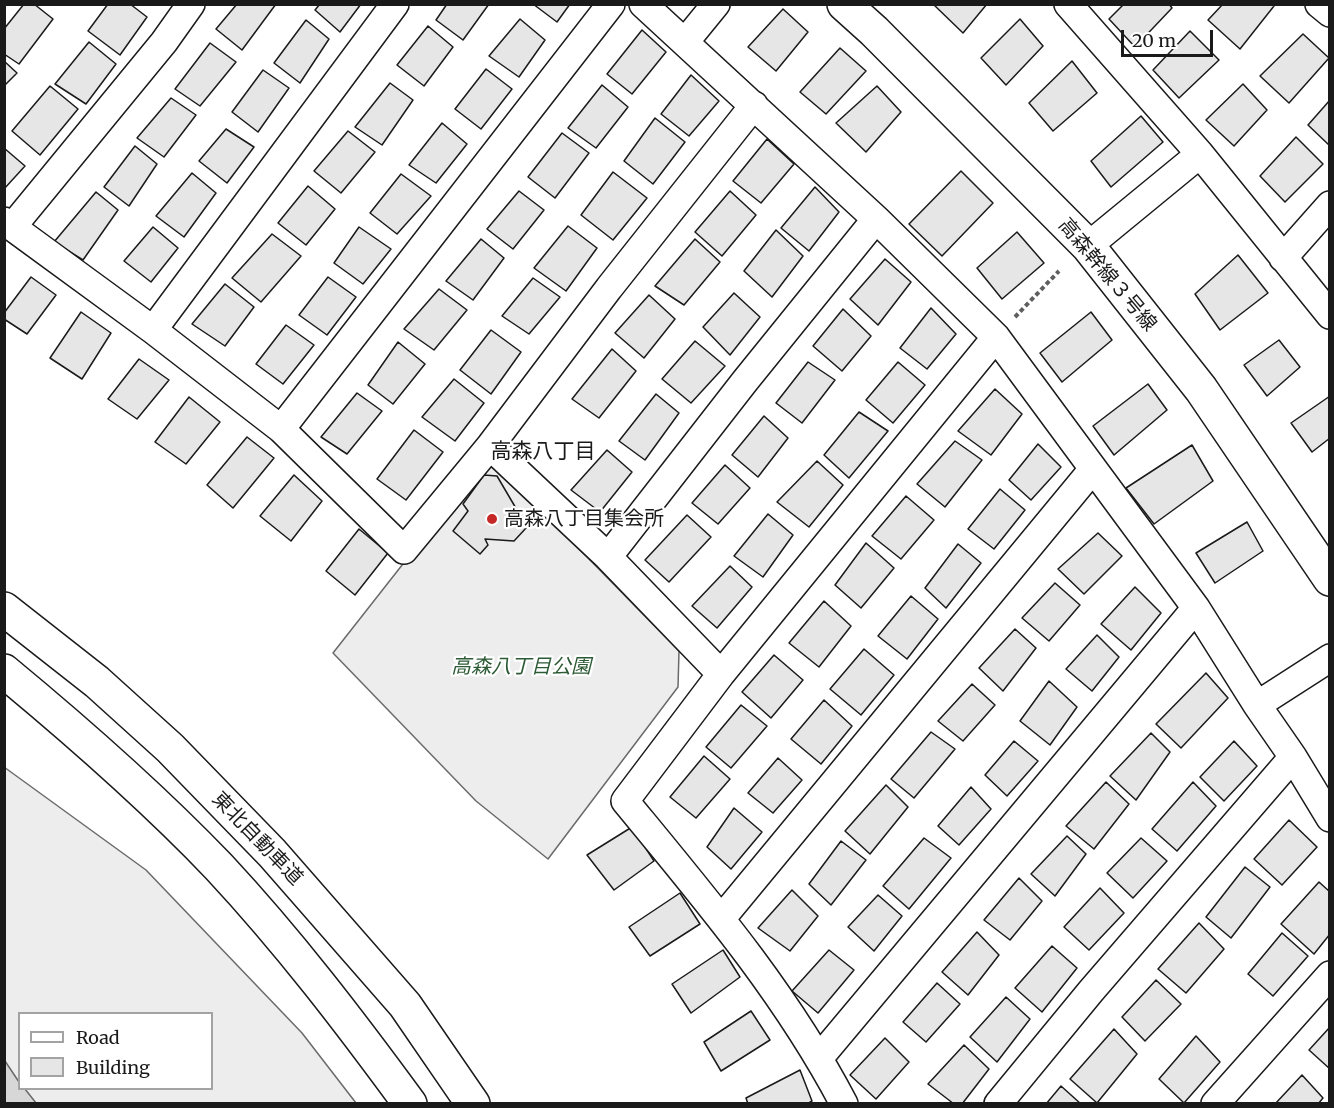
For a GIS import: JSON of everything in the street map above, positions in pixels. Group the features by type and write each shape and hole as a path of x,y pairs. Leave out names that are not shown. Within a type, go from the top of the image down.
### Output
{"main road":[{"name":"高森幹線３号線","path":"844,4 874,31 1088,246 1201,389 1329,579"},
{"name":"東北自動車道","path":"4,609 97,682 162,741 272,853 405,1005 472,1104"},
{"path":"4,671 95,747 218,867 295,954 410,1104"}],"street":[{"path":"191,4 164,42 9,223 153,330 280,429 404,550 490,446 609,288 754,105"},
{"path":"153,330 395,4"},
{"path":"280,429 611,4"},
{"path":"644,4 876,219 996,337 1196,608 1293,757 1329,818"},
{"path":"685,42 716,4"},
{"path":"1068,4 1200,154 1329,315"},
{"path":"1319,4 1329,13"},
{"path":"1088,246 1200,154"},
{"path":"1284,258 1329,205"},
{"path":"608,557 738,390 876,219"},
{"path":"844,1104 820,1057 722,918 625,801 721,674 996,337"},
{"path":"490,446 608,557 721,674"},
{"path":"722,918 1093,469"},
{"path":"820,1057 1196,608"},
{"path":"1257,705 1329,658"},
{"path":"998,1104 1099,982 1293,757"},
{"path":"1215,1104 1329,975"}],"path":[{"path":"996,337 1059,271"}],"shaded area":[{"name":"高森八丁目公園","path":"483,462 504,472 679,651 678,687 548,859 476,801 333,653"},
{"path":"4,767 146,870 302,1033 356,1103 5,1103"},
{"path":"5,1061 18,1080 18,1090 26,1090 36,1103 5,1103"}],"building":[{"path":"24,4 34,4 53,19 19,64 4,54 4,29"},
{"path":"108,4 130,4 147,17 120,55 88,31"},
{"path":"237,4 276,4 242,50 216,29"},
{"path":"320,4 361,4 340,32 315,10"},
{"path":"447,4 489,4 463,40 436,20"},
{"path":"533,4 570,4 557,22"},
{"path":"933,4 987,4 963,33"},
{"path":"1124,4 1169,4 1172,8 1135,47 1109,19"},
{"path":"1223,4 1272,4 1274,6 1240,49 1208,20"},
{"path":"783,9 808,32 776,71 748,47"},
{"path":"520,19 545,40 519,77 489,56"},
{"path":"1020,19 1043,46 1006,85 981,58"},
{"path":"306,20 329,39 300,83 274,63"},
{"path":"428,26 453,47 424,86 397,65"},
{"path":"642,30 666,52 632,94 607,74"},
{"path":"1190,31 1219,60 1179,98 1153,70"},
{"path":"1303,34 1329,58 1289,103 1260,76"},
{"path":"89,42 116,64 86,104 55,84"},
{"path":"210,43 236,62 200,106 175,89"},
{"path":"840,48 866,71 826,114 800,92"},
{"path":"4,61 17,73 4,86"},
{"path":"1072,61 1097,93 1053,131 1029,103"},
{"path":"486,69 512,89 481,129 455,109"},
{"path":"263,70 289,88 258,132 232,112"},
{"path":"691,75 719,101 689,136 661,114"},
{"path":"390,83 413,100 382,145 355,127"},
{"path":"1243,84 1267,110 1234,146 1206,120"},
{"path":"602,85 628,107 596,148 568,128"},
{"path":"50,86 78,109 40,155 12,131"},
{"path":"877,86 901,112 866,152 836,123"},
{"path":"171,98 196,115 164,157 137,138"},
{"path":"1330,100 1330,146 1308,125"},
{"path":"1141,116 1163,142 1111,187 1091,161"},
{"path":"655,118 685,142 653,184 624,161"},
{"path":"442,123 467,144 436,183 409,165"},
{"path":"226,129 254,147 227,183 199,161"},
{"path":"348,131 375,152 341,193 314,171"},
{"path":"562,133 589,153 555,198 528,177"},
{"path":"1296,137 1323,164 1285,202 1260,176"},
{"path":"767,139 794,164 761,203 733,181"},
{"path":"135,146 157,164 129,206 104,187"},
{"path":"4,148 25,166 4,189"},
{"path":"961,171 993,203 942,256 909,224"},
{"path":"613,172 647,198 613,240 581,215"},
{"path":"192,173 216,193 184,237 156,216"},
{"path":"401,174 431,196 397,234 370,213"},
{"path":"308,186 335,209 306,245 278,223"},
{"path":"815,187 839,212 809,251 781,228"},
{"path":"519,191 544,210 513,249 487,229"},
{"path":"730,191 756,215 722,256 695,232"},
{"path":"96,192 118,210 83,260 54,242"},
{"path":"568,226 597,248 566,291 534,268"},
{"path":"153,227 178,248 151,282 124,261"},
{"path":"359,227 391,249 363,284 334,263"},
{"path":"776,230 803,256 772,297 744,271"},
{"path":"1017,232 1044,263 1002,299 977,268"},
{"path":"272,234 301,256 261,302 232,278"},
{"path":"481,239 504,258 473,300 446,281"},
{"path":"695,239 720,262 684,305 655,286"},
{"path":"1238,255 1268,293 1220,330 1195,294"},
{"path":"885,259 911,282 878,325 850,299"},
{"path":"31,277 56,295 27,334 4,319 4,313"},
{"path":"328,277 356,297 327,335 299,315"},
{"path":"533,278 560,297 529,334 502,316"},
{"path":"225,284 254,307 225,346 192,324"},
{"path":"439,289 467,310 434,350 404,329"},
{"path":"734,293 760,317 730,355 703,327"},
{"path":"649,295 675,319 644,358 615,333"},
{"path":"931,308 956,334 927,369 900,348"},
{"path":"843,309 871,336 842,371 813,346"},
{"path":"81,312 111,333 82,379 50,358"},
{"path":"1091,312 1112,340 1062,382 1040,353"},
{"path":"286,325 314,345 283,384 256,364"},
{"path":"491,330 521,352 491,394 460,370"},
{"path":"1279,340 1300,367 1267,396 1244,365"},
{"path":"695,341 725,366 691,403 662,379"},
{"path":"398,342 425,364 393,404 368,385"},
{"path":"612,349 636,371 599,418 572,399"},
{"path":"139,359 169,380 137,419 108,399"},
{"path":"808,362 835,380 802,423 776,403"},
{"path":"898,362 925,385 893,423 866,400"},
{"path":"454,379 484,403 455,441 422,417"},
{"path":"1148,384 1167,410 1114,455 1093,426"},
{"path":"995,389 1022,414 991,455 958,431"},
{"path":"357,393 382,411 347,454 321,437"},
{"path":"656,394 679,413 645,460 619,441"},
{"path":"1330,396 1330,438 1312,452 1291,423"},
{"path":"189,397 220,422 186,464 155,442"},
{"path":"859,412 888,431 849,478 824,455"},
{"path":"764,416 788,438 758,477 732,455"},
{"path":"414,430 443,452 406,500 377,479"},
{"path":"247,437 274,458 233,508 207,485"},
{"path":"955,441 982,460 945,507 917,484"},
{"path":"1038,444 1061,467 1031,500 1009,480"},
{"path":"1192,445 1213,481 1154,524 1126,488"},
{"path":"607,450 632,472 600,512 571,490"},
{"path":"817,461 843,485 809,527 777,502"},
{"path":"725,465 750,488 718,524 692,503"},
{"path":"294,475 322,501 291,541 260,516"},
{"name":"高森八丁目集会所","path":"484,475 497,476 527,527 514,541 485,539 488,545 480,554 453,531 468,511 463,504"},
{"path":"1000,489 1025,510 994,549 968,529"},
{"path":"906,496 934,520 901,559 872,536"},
{"path":"768,514 793,535 763,577 734,556"},
{"path":"687,515 711,537 669,582 645,560"},
{"path":"1247,522 1263,551 1215,583 1196,553"},
{"path":"359,529 388,553 355,595 326,571"},
{"path":"1098,533 1122,556 1084,594 1058,569"},
{"path":"866,543 894,568 861,608 835,585"},
{"path":"958,544 981,563 946,608 925,588"},
{"path":"730,566 752,587 717,628 692,606"},
{"path":"1055,583 1080,605 1049,641 1022,618"},
{"path":"1135,587 1161,613 1131,650 1101,624"},
{"path":"911,596 938,619 907,659 878,636"},
{"path":"824,601 851,626 819,667 789,643"},
{"path":"1015,629 1036,648 1003,691 979,668"},
{"path":"1097,635 1119,657 1092,691 1066,669"},
{"path":"864,649 894,675 861,715 830,689"},
{"path":"774,655 803,680 771,718 742,692"},
{"path":"1206,673 1228,698 1181,748 1156,724"},
{"path":"1049,681 1077,707 1050,745 1020,721"},
{"path":"972,684 995,705 963,741 938,721"},
{"path":"824,700 852,726 821,764 791,739"},
{"path":"741,705 767,726 731,768 706,747"},
{"path":"931,732 955,749 914,798 891,779"},
{"path":"1151,733 1170,752 1136,800 1110,776"},
{"path":"1014,741 1038,761 1007,796 985,775"},
{"path":"1234,741 1257,766 1224,801 1200,777"},
{"path":"704,756 730,779 696,818 670,797"},
{"path":"778,758 802,780 773,813 748,793"},
{"path":"1106,782 1129,804 1094,849 1066,826"},
{"path":"1193,782 1216,806 1177,851 1152,829"},
{"path":"886,785 908,807 870,854 845,831"},
{"path":"971,787 991,809 959,845 938,826"},
{"path":"734,808 762,832 731,869 707,847"},
{"path":"1289,820 1317,847 1282,885 1254,859"},
{"path":"632,827 654,861 614,890 587,855"},
{"path":"1067,836 1086,854 1055,896 1031,874"},
{"path":"924,838 951,858 909,909 883,886"},
{"path":"1141,838 1167,861 1133,898 1107,873"},
{"path":"841,841 866,860 831,905 809,884"},
{"path":"1245,867 1270,887 1231,938 1206,917"},
{"path":"1019,878 1042,901 1010,940 984,920"},
{"path":"1319,882 1330,892 1330,934 1314,954 1281,924"},
{"path":"1100,888 1124,913 1089,950 1064,927"},
{"path":"792,890 818,916 790,951 758,928"},
{"path":"680,893 700,924 650,956 629,927"},
{"path":"878,895 902,916 874,951 848,927"},
{"path":"1199,923 1224,949 1186,993 1158,969"},
{"path":"977,932 999,955 968,995 942,972"},
{"path":"1282,933 1308,956 1273,996 1248,974"},
{"path":"1052,946 1077,968 1042,1012 1015,988"},
{"path":"723,950 740,977 691,1013 672,984"},
{"path":"829,950 854,970 818,1013 792,991"},
{"path":"1156,980 1181,1004 1145,1041 1122,1017"},
{"path":"937,983 960,1004 926,1042 903,1022"},
{"path":"1006,997 1030,1019 997,1062 970,1037"},
{"path":"751,1011 770,1040 721,1071 704,1042"},
{"path":"1330,1027 1330,1069 1309,1050"},
{"path":"1114,1029 1137,1054 1097,1103 1070,1079"},
{"path":"1196,1036 1220,1062 1184,1103 1159,1079"},
{"path":"885,1038 909,1062 876,1099 850,1075"},
{"path":"964,1045 989,1069 962,1104 954,1104 928,1084"},
{"path":"800,1070 812,1101 807,1104 748,1104 746,1098"},
{"path":"1302,1075 1323,1098 1318,1104 1275,1104"},
{"path":"1061,1086 1081,1104 1046,1104"}],"place":[{"name":"高森八丁目集会所","path":"492,519"}],"district":[{"name":"高森八丁目","path":"543,452"}]}
